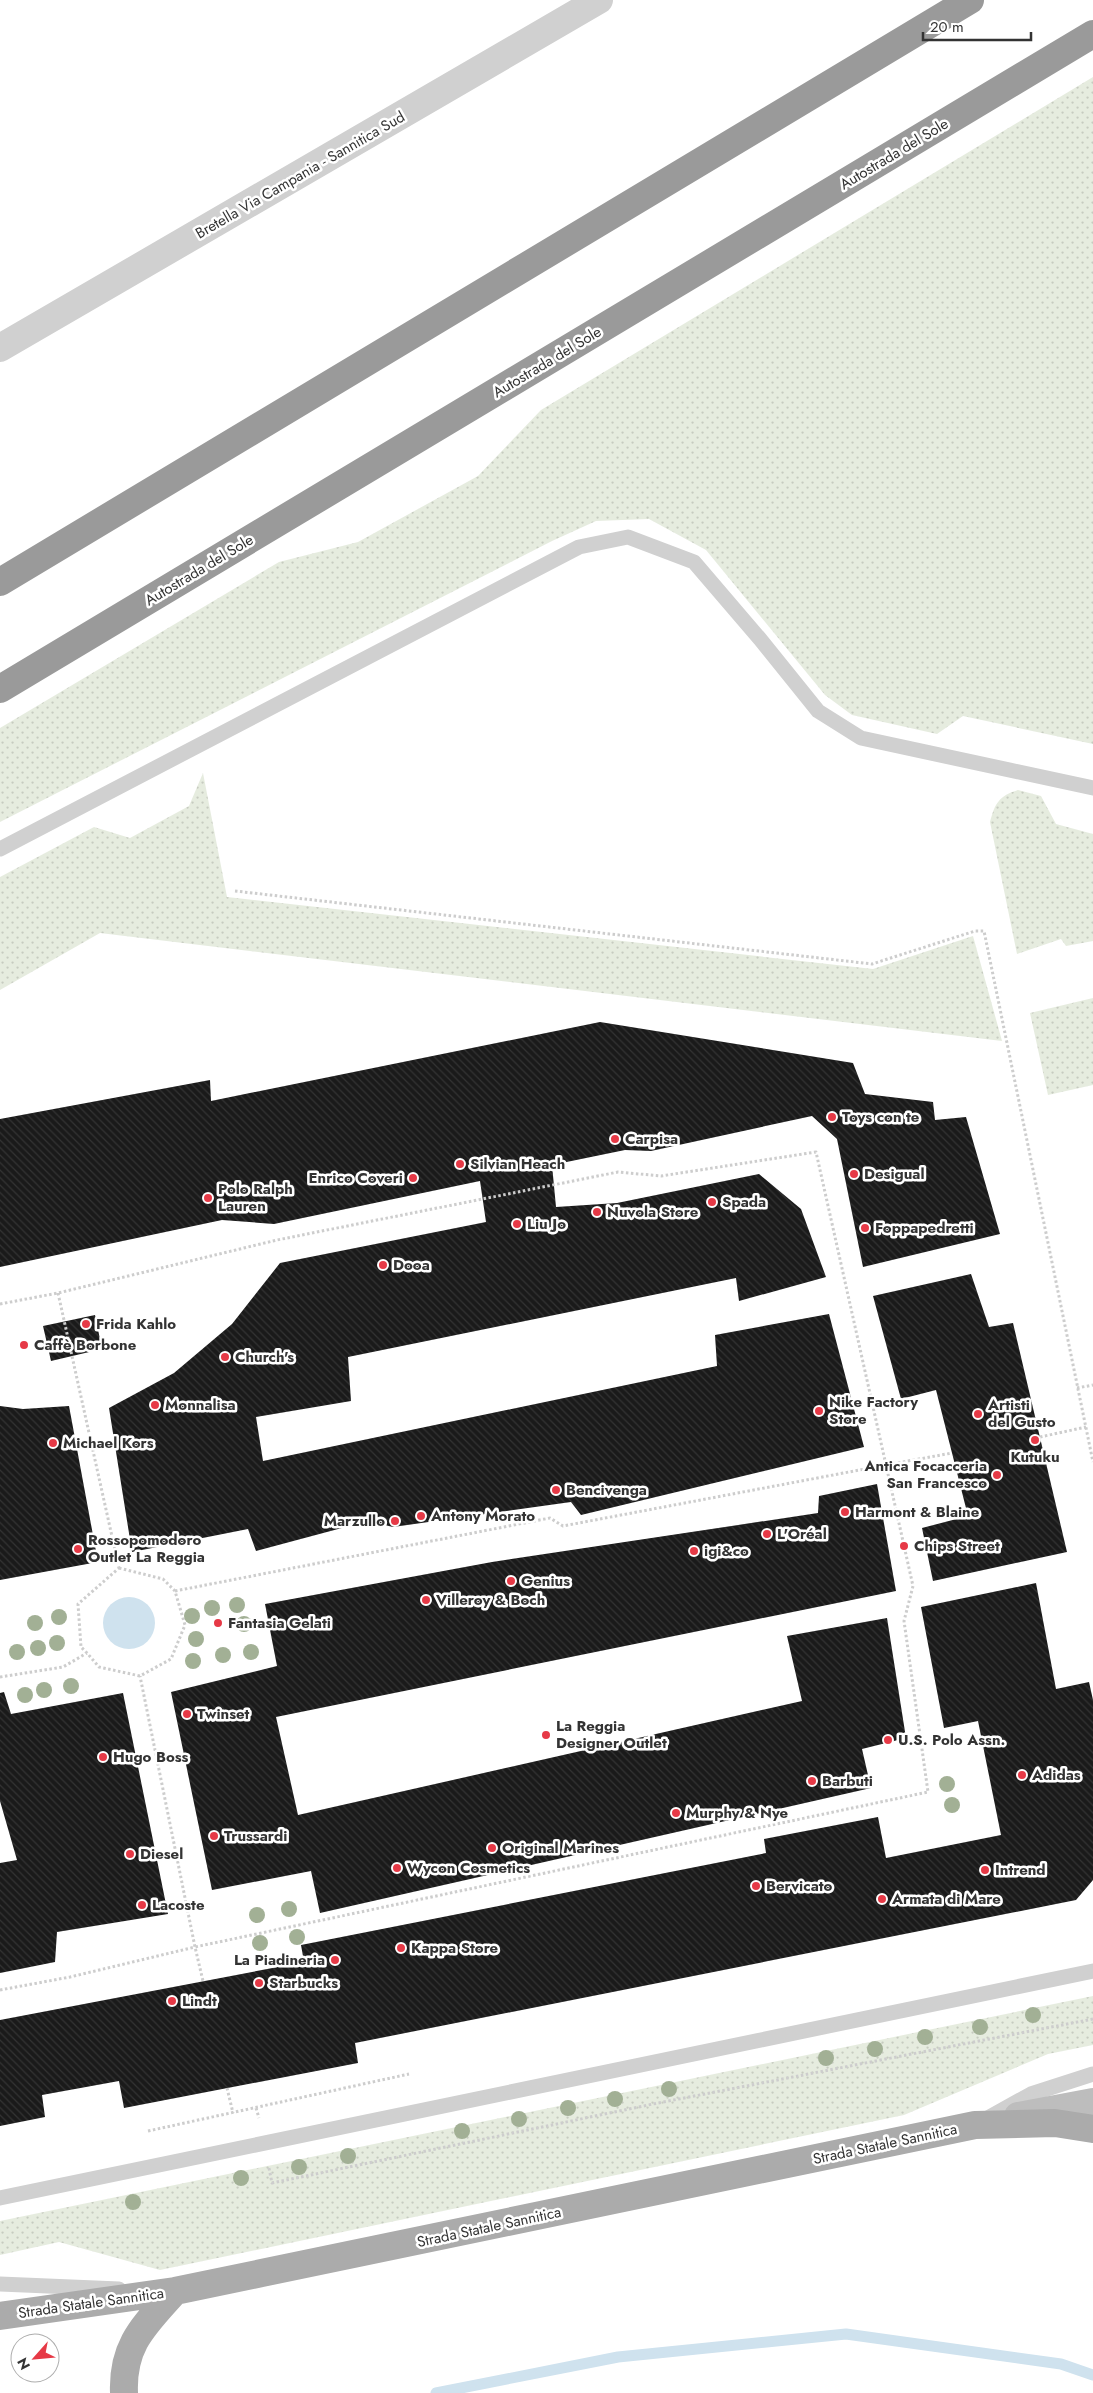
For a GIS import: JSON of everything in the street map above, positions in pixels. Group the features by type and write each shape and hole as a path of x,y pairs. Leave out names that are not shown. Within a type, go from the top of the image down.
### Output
{"highway":[{"path":"0,582 970,0"},
{"name":"Autostrada del Sole","path":"0,689 1093,34"}],"main road":[{"name":"Strada Statale Sannitica","path":"0,2316 175,2291 1093,2102"},
{"name":"Strada Statale Sannitica","path":"975,2125 1055,2123 1093,2129"},
{"path":"124,2393 123,2370 139,2332 175,2291"}],"street":[{"name":"Bretella Via Campania - Sannitica Sud","path":"0,348 599,0"}],"lane":[{"path":"0,849 579,547 628,537 694,562 818,711 861,738 1093,788"},
{"path":"0,2198 1093,1971"},
{"path":"975,2125 1031,2094 1093,2074"},
{"path":"0,2284 175,2291"}],"path":[{"path":"235,891 872,964 975,930 984,931 1093,1462"},
{"path":"0,1304 58,1293 277,1240 618,1172 660,1176 816,1152 913,1586 904,1621 928,1792 195,1947 70,1977 0,1990"},
{"path":"58,1293 119,1568"},
{"path":"1077,1388 1093,1385"},
{"path":"1040,1437 1086,1427"},
{"path":"1088,1438 1093,1437"},
{"path":"175,1591 550,1518 564,1526 952,1453"},
{"path":"119,1568 163,1578 175,1591 185,1625 171,1659 140,1676 99,1667 82,1647 78,1604 119,1568"},
{"path":"0,1677 63,1668 86,1653"},
{"path":"140,1676 203,1981"},
{"path":"256,2108 272,2183 653,2104 1093,2019"},
{"path":"148,2131 410,2074"},
{"path":"227,2088 234,2113"}],"shaded area":[{"path":"1093,77 1093,744 963,716 937,734 852,715 825,695 706,550 649,519 596,521 552,541 0,822 0,728 279,562 358,542 478,476 541,410"},
{"path":"203,773 227,897 873,969 973,936 1002,1041 100,933 0,990 0,877 94,827 130,838 189,806"},
{"path":"1018,790 1041,796 1056,824 1093,834 1093,941 1066,946 1061,939 1017,954 990,822 999,801 1006,795"},
{"path":"1093,998 1093,1085 1048,1095 1030,1013"},
{"path":"1093,1996 1093,2045 1048,2054 904,2115 160,2270 59,2242 0,2255 0,2221"}],"water":[{"path":"129,1597 139,1599 147,1605 153,1613 155,1623 153,1633 147,1641 139,1647 129,1649 119,1647 111,1641 105,1633 103,1623 105,1613 111,1605 119,1599"}],"building":[{"path":"600,1022 853,1063 865,1094 933,1102 935,1120 966,1117 1000,1234 863,1267 837,1139 812,1116 651,1151 625,1150 552,1165 556,1207 617,1203 759,1174 801,1209 826,1277 739,1301 736,1278 348,1357 351,1401 256,1417 263,1461 717,1366 715,1335 829,1314 864,1447 581,1515 571,1502 393,1527 368,1521 256,1551 248,1529 132,1552 109,1408 174,1373 232,1324 280,1263 486,1222 480,1181 274,1224 222,1220 0,1267 0,1119 210,1080 211,1101"},
{"path":"971,1274 989,1327 1013,1323 1067,1552 933,1581 922,1528 968,1516 936,1390 901,1399 873,1296"},
{"path":"95,1315 102,1349 51,1361 43,1326"},
{"path":"0,1406 23,1409 69,1406 98,1562 0,1580"},
{"path":"877,1484 896,1591 276,1717 298,1815 802,1701 787,1636 887,1618 906,1738 862,1749 871,1788 320,1913 311,1871 212,1890 171,1692 277,1666 265,1604 492,1562 818,1513 819,1496"},
{"path":"1036,1583 1056,1689 1089,1682 1093,1700 1093,1880 1076,1900 355,2043 358,2063 124,2108 119,2081 42,2095 45,2117 0,2126 0,2020 304,1962 301,1945 766,1853 764,1839 878,1817 886,1858 1001,1835 978,1721 944,1728 921,1607"},
{"path":"4,1692 11,1714 123,1693 168,1914 57,1932 55,1962 0,1973 0,1863 17,1860 0,1801 0,1693"}],"waterway":[{"path":"436,2393 618,2357 846,2334 1061,2364 1093,2375"}],"place":[{"name":"Toys con te","path":"832,1117"},
{"name":"Carpisa","path":"615,1139"},
{"name":"Silvian Heach","path":"460,1164"},
{"name":"Desigual","path":"854,1174"},
{"name":"Enrico Coveri","path":"413,1178"},
{"name":"Polo Ralph Lauren","path":"208,1198"},
{"name":"Spada","path":"712,1202"},
{"name":"Nuvola Store","path":"597,1212"},
{"name":"Liu Jo","path":"517,1224"},
{"name":"Foppapedretti","path":"865,1228"},
{"name":"Dooa","path":"383,1265"},
{"name":"Frida Kahlo","path":"86,1324"},
{"name":"Caffè Borbone","path":"24,1345"},
{"name":"Church's","path":"225,1357"},
{"name":"Monnalisa","path":"155,1405"},
{"name":"Nike Factory Store","path":"819,1411"},
{"name":"Artisti del Gusto","path":"978,1414"},
{"name":"Kutuku","path":"1035,1440"},
{"name":"Michael Kors","path":"53,1443"},
{"name":"Antica Focacceria San Francesco","path":"997,1475"},
{"name":"Bencivenga","path":"556,1490"},
{"name":"Harmont & Blaine","path":"845,1512"},
{"name":"Antony Morato","path":"421,1516"},
{"name":"Marzullo","path":"395,1521"},
{"name":"L'Oréal","path":"767,1534"},
{"name":"Chips Street","path":"904,1546"},
{"name":"Rossopomodoro Outlet La Reggia","path":"78,1549"},
{"name":"igi&co","path":"694,1551"},
{"name":"Genius","path":"511,1581"},
{"name":"Villeroy & Boch","path":"426,1600"},
{"name":"Fantasia Gelati","path":"218,1623"},
{"name":"Twinset","path":"187,1714"},
{"name":"La Reggia Designer Outlet","path":"546,1735"},
{"name":"U.S. Polo Assn.","path":"888,1740"},
{"name":"Hugo Boss","path":"103,1757"},
{"name":"Adidas","path":"1022,1775"},
{"name":"Barbuti","path":"812,1781"},
{"name":"Murphy & Nye","path":"676,1813"},
{"name":"Trussardi","path":"214,1836"},
{"name":"Original Marines","path":"492,1848"},
{"name":"Diesel","path":"130,1854"},
{"name":"Wycon Cosmetics","path":"397,1868"},
{"name":"Intrend","path":"985,1870"},
{"name":"Bervicato","path":"756,1886"},
{"name":"Armata di Mare","path":"882,1899"},
{"name":"Lacoste","path":"142,1905"},
{"name":"Kappa Store","path":"401,1948"},
{"name":"La Piadineria","path":"335,1960"},
{"name":"Starbucks","path":"259,1983"},
{"name":"Lindt","path":"172,2001"}]}
